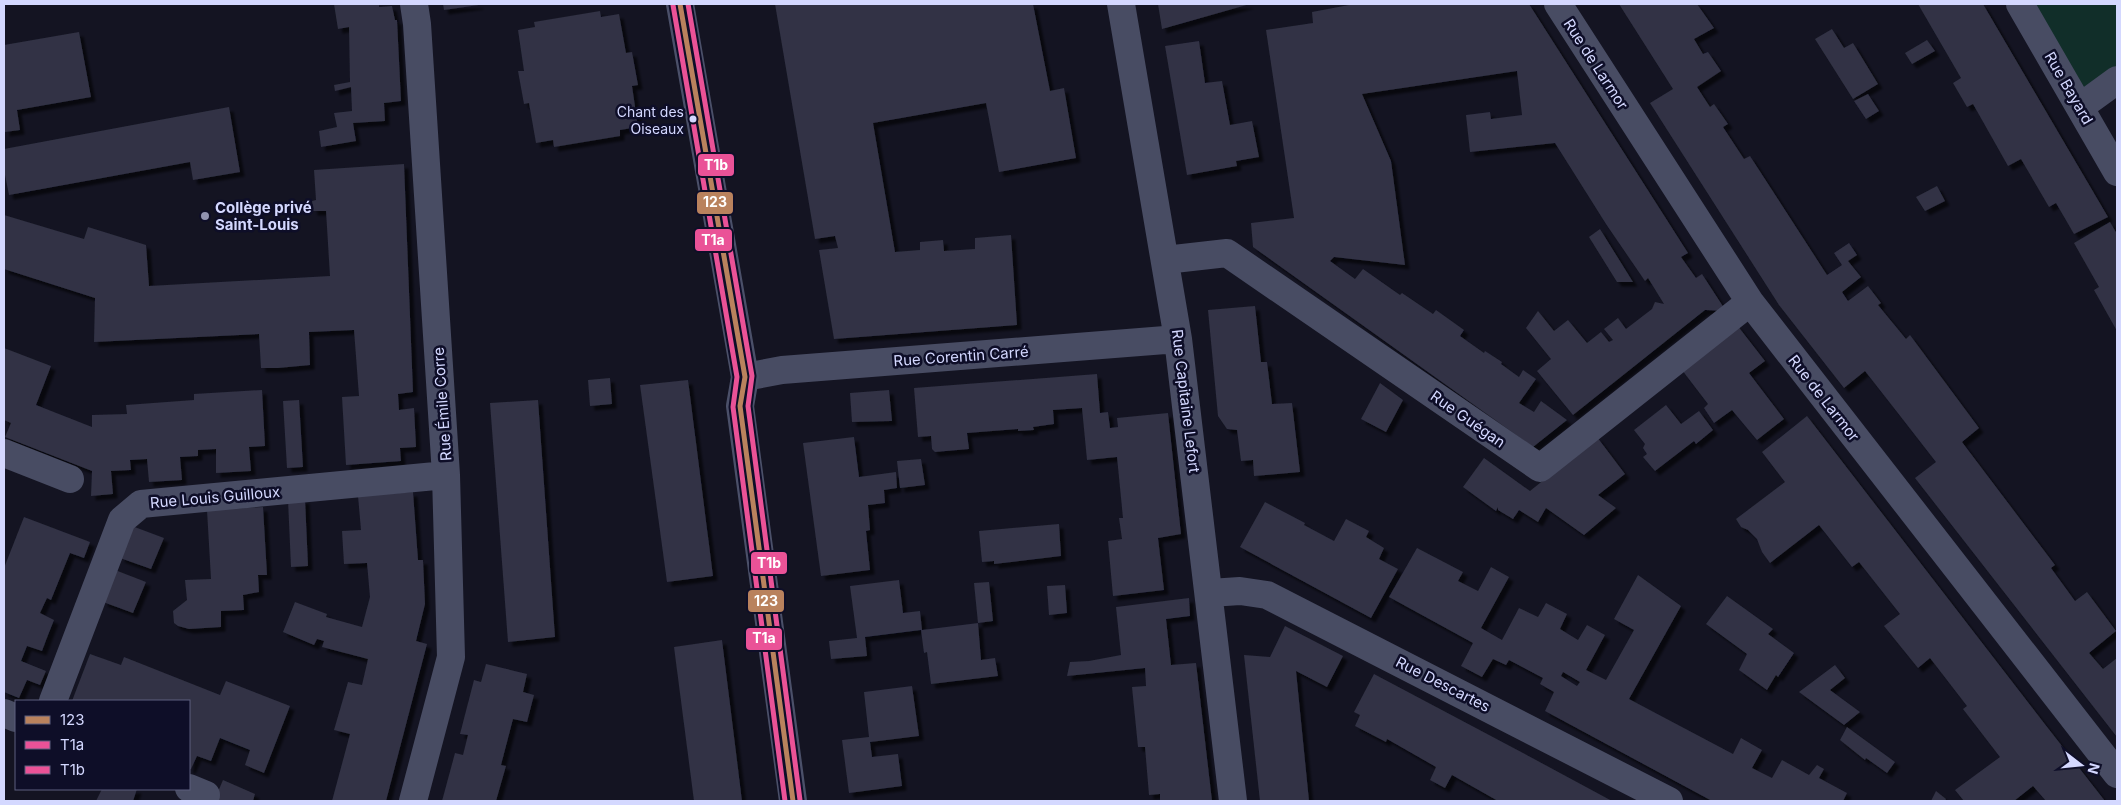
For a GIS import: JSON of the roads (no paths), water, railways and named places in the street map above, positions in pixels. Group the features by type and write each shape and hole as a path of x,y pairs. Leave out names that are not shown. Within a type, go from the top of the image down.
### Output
{"main road":[{"path":"680,4 745,377 740,406 793,801"}],"street":[{"name":"Rue Émile Corre","path":"413,801 451,657 446,475 417,24 414,4"},
{"name":"Rue Capitaine Lefort","path":"1121,4 1178,339 1210,593 1233,801"},
{"name":"Rue de Larmor","path":"1558,4 1750,302 2117,774"},
{"name":"Rue Bayard","path":"2020,4 2117,172"},
{"path":"2080,107 2117,80"},
{"name":"Rue Guégan","path":"1165,260 1227,253 1540,468 1750,302"},
{"name":"Rue Corentin Carré","path":"745,377 782,370 1178,339"},
{"path":"4,453 70,479"},
{"name":"Rue Louis Guilloux","path":"53,700 122,520 141,504 446,475"},
{"name":"Rue Descartes","path":"1210,593 1240,591 1267,594 1669,801"}],"place":[{"name":"Chant des Oiseaux","path":"693,119"},
{"name":"Collège privé Saint-Louis","path":"205,216"}]}
